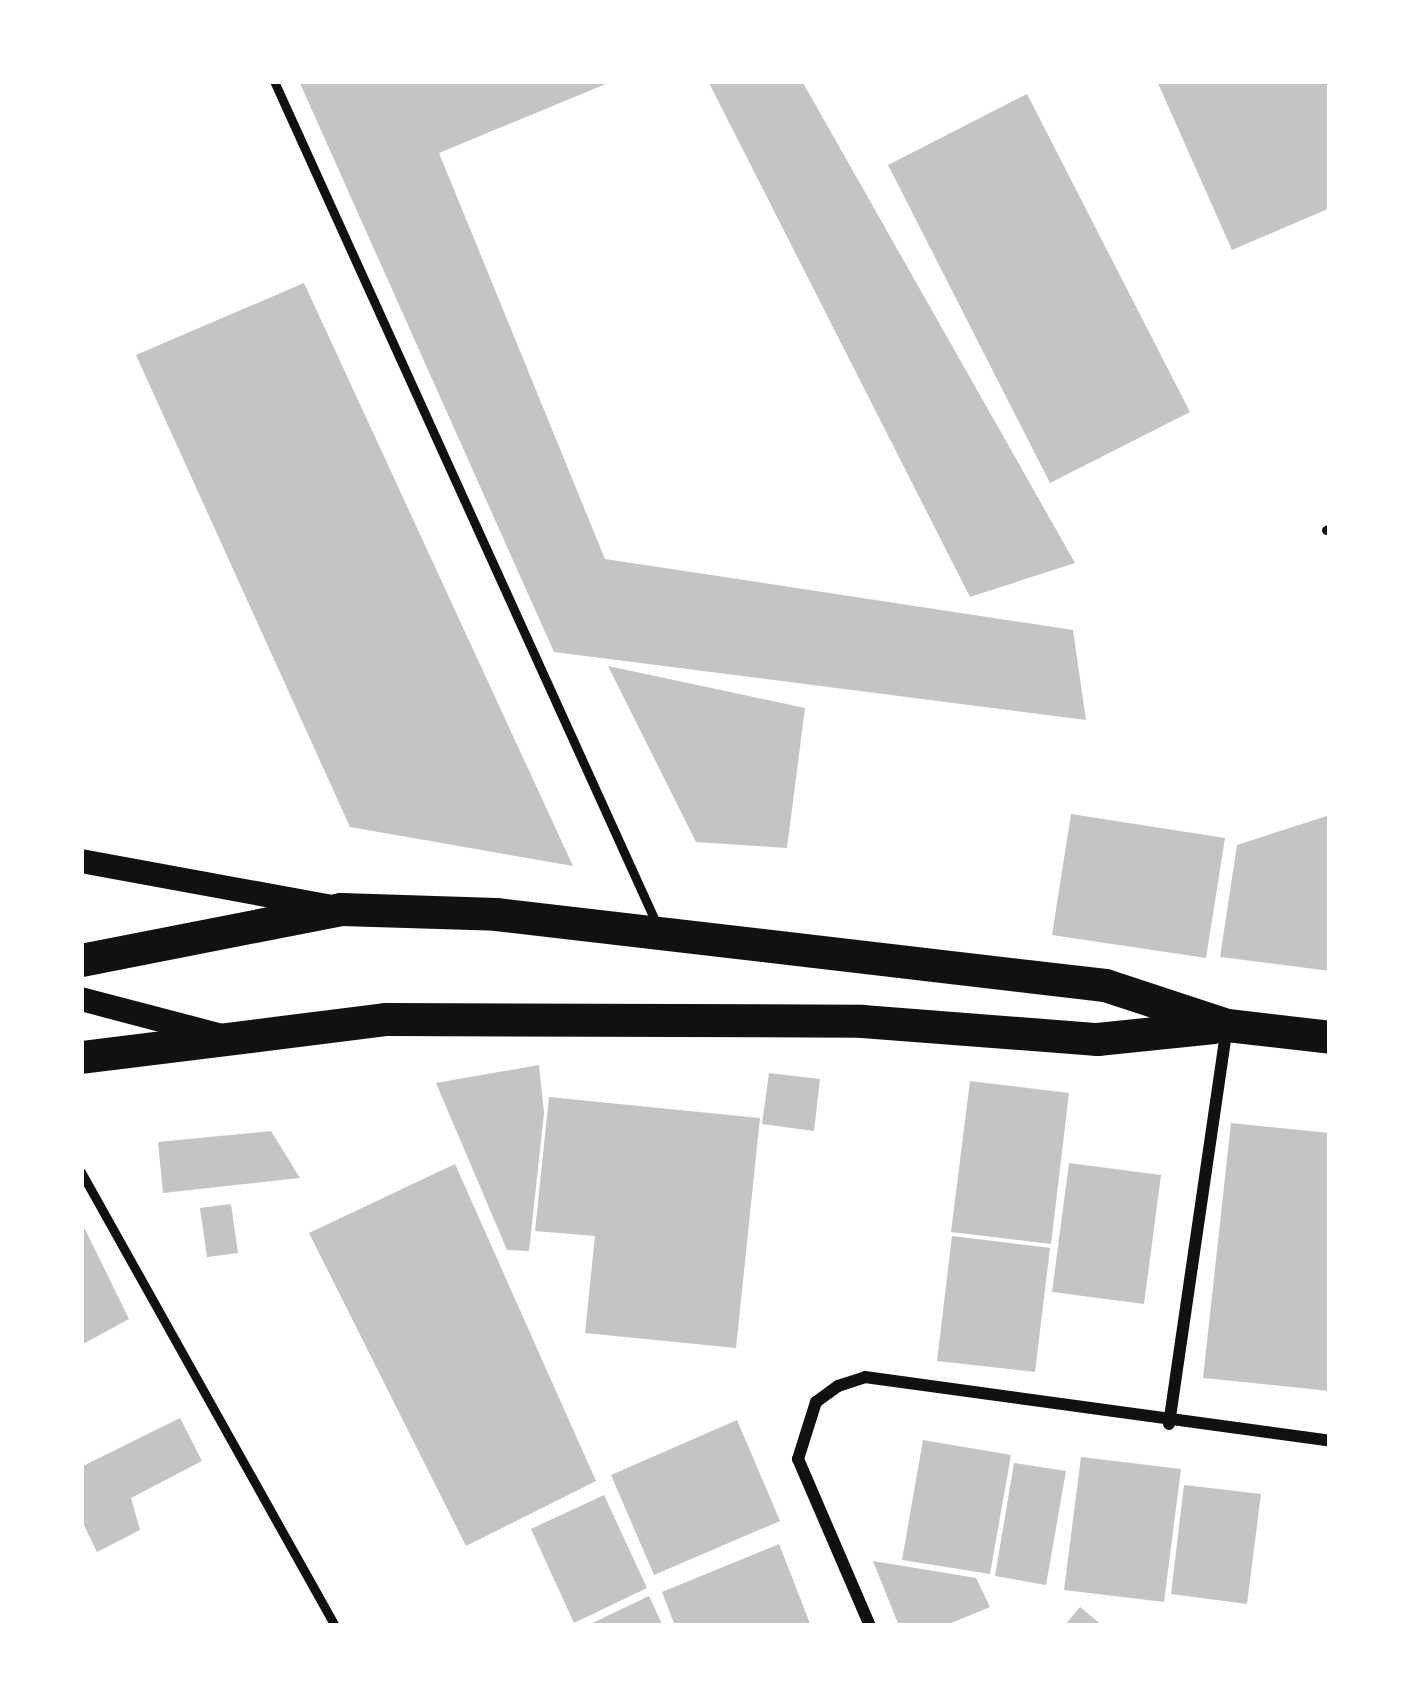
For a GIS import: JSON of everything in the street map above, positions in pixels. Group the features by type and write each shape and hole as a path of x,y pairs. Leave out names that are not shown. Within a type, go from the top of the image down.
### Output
{"highway":[{"path":"81,960 341,909 659,930 1105,985 1227,1025 1330,1037"},
{"path":"81,1057 219,1035 386,1019 569,1015 862,1021 1097,1039 1227,1025"}],"main road":[{"path":"81,861 341,909"},
{"path":"81,999 219,1035"}],"street":[{"path":"1168,1424 1227,1025"},
{"path":"870,1626 798,1459 816,1402 838,1386 865,1377 1168,1424 1330,1441"}],"lane":[{"path":"274,81 659,930"},
{"path":"81,1172 335,1626"}],"building":[{"path":"299,81 613,81 439,153 605,559 1073,630 1086,720 554,652"},
{"path":"708,81 802,81 1075,563 970,597"},
{"path":"1157,81 1330,81 1330,208 1232,250"},
{"path":"1027,94 1190,412 1050,483 888,165"},
{"path":"304,283 573,866 350,827 136,355"},
{"path":"608,666 805,708 787,848 696,842"},
{"path":"1071,814 1225,838 1206,958 1052,935"},
{"path":"1330,815 1330,971 1220,957 1237,845"},
{"path":"539,1065 544,1113 529,1251 507,1250 436,1083"},
{"path":"769,1073 820,1079 814,1131 762,1124"},
{"path":"970,1081 1069,1093 1051,1244 951,1232"},
{"path":"549,1097 760,1118 736,1348 585,1333 595,1236 535,1231"},
{"path":"1231,1123 1330,1133 1330,1391 1203,1378"},
{"path":"271,1131 300,1178 163,1193 158,1142"},
{"path":"1069,1163 1161,1175 1144,1304 1052,1292"},
{"path":"455,1164 596,1481 466,1546 309,1233"},
{"path":"231,1204 238,1253 207,1257 200,1208"},
{"path":"81,1221 129,1319 81,1345"},
{"path":"952,1236 1050,1248 1035,1372 937,1361"},
{"path":"180,1418 202,1461 131,1498 140,1530 97,1552 81,1519 81,1467"},
{"path":"737,1420 780,1521 654,1575 611,1475"},
{"path":"923,1440 1011,1455 990,1574 902,1560"},
{"path":"1081,1457 1181,1469 1164,1602 1064,1590"},
{"path":"1014,1463 1066,1471 1046,1585 995,1576"},
{"path":"1184,1485 1261,1494 1247,1604 1171,1594"},
{"path":"604,1495 647,1588 574,1623 531,1529"},
{"path":"779,1544 811,1626 675,1626 662,1592"},
{"path":"873,1561 976,1578 990,1607 944,1626 899,1626"},
{"path":"649,1596 663,1626 586,1626"},
{"path":"1080,1607 1103,1626 1064,1626"}]}
